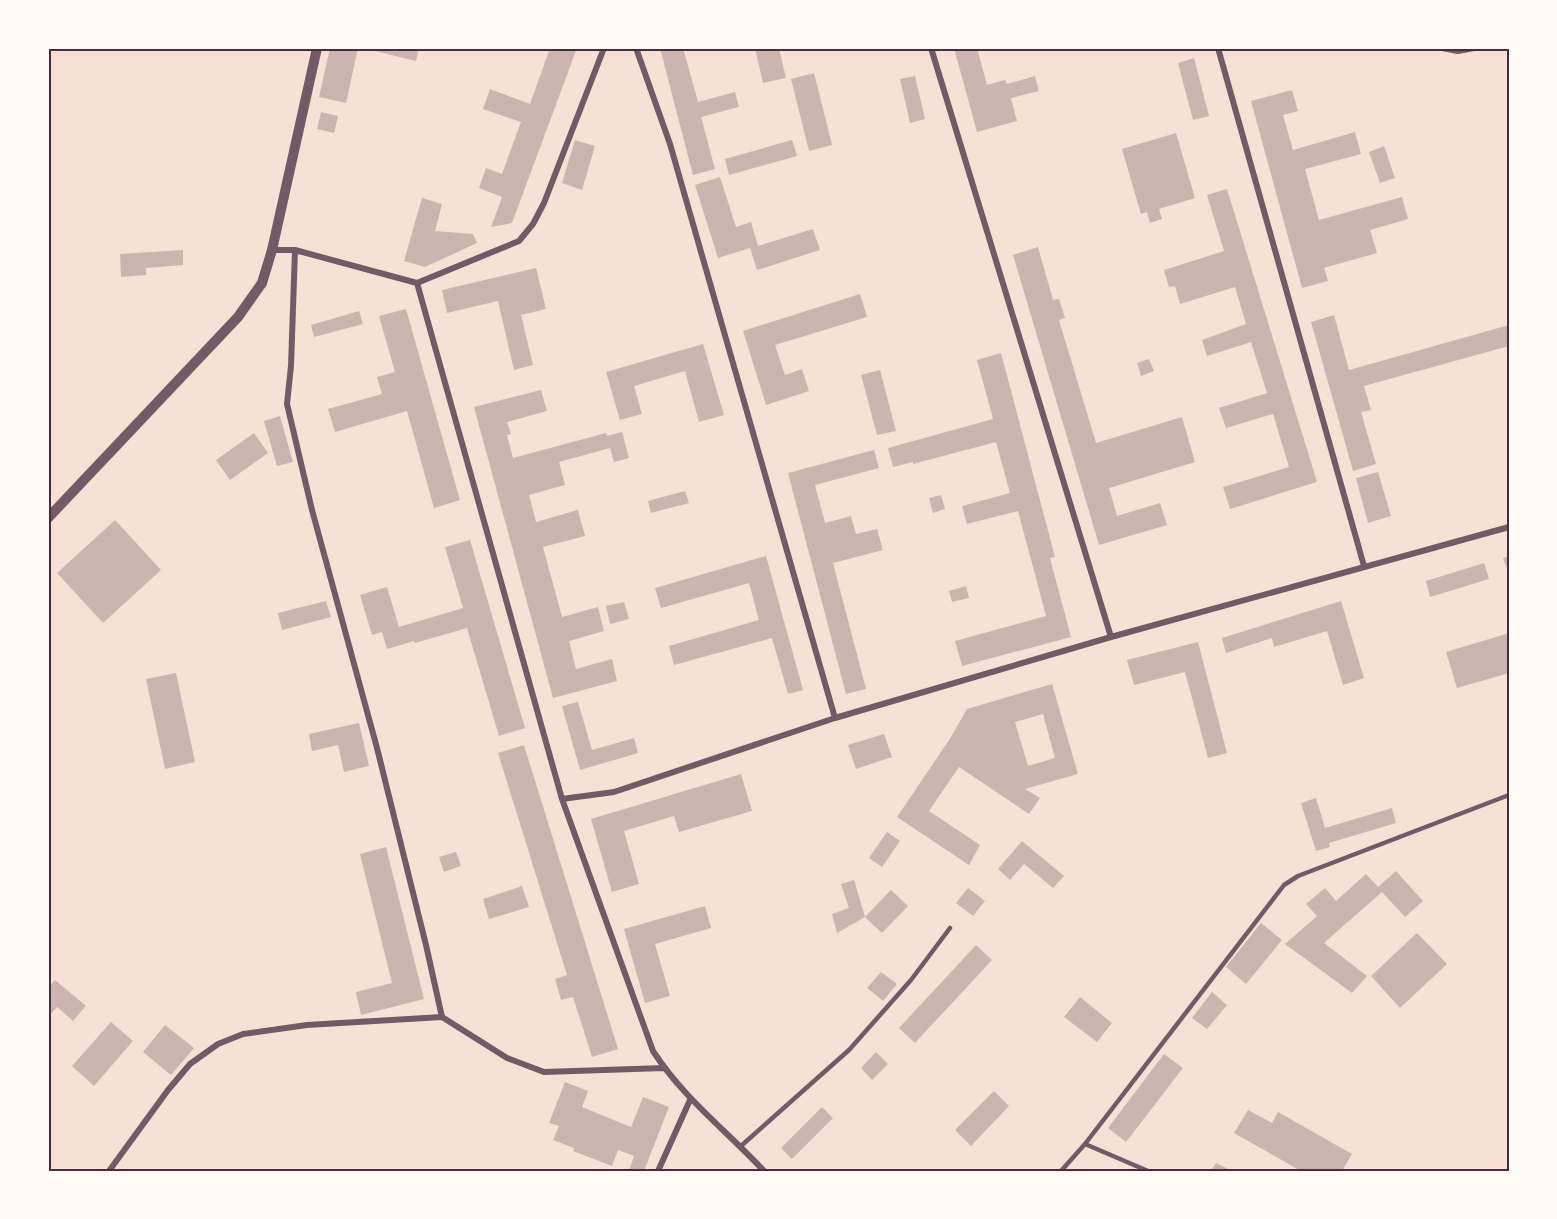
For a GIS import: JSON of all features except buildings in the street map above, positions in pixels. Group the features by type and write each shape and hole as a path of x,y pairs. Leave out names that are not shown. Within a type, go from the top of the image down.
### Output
{"street":[{"path":"48,518 238,317 262,283 272,250 317,48"},
{"path":"272,250 296,250 417,283 519,241 533,224 544,203 604,48"},
{"path":"636,48 670,144 836,718"},
{"path":"931,48 1111,637"},
{"path":"1218,48 1364,566"},
{"path":"1442,48 1458,51 1474,48"},
{"path":"296,250 287,405 312,510 377,748 442,1017"},
{"path":"417,283 562,800 653,1051 690,1100 741,1146 764,1171"},
{"path":"562,800 614,792 836,718 1111,637 1509,527"},
{"path":"109,1171 168,1090 190,1064 218,1044 243,1034 308,1025 442,1017 507,1058 544,1072 664,1068"},
{"path":"658,1171 690,1100"}],"lane":[{"path":"1061,1171 1085,1144 1284,885 1298,876 1509,795"},
{"path":"741,1146 849,1050 911,980 950,928"},
{"path":"1085,1144 1148,1171"}]}
